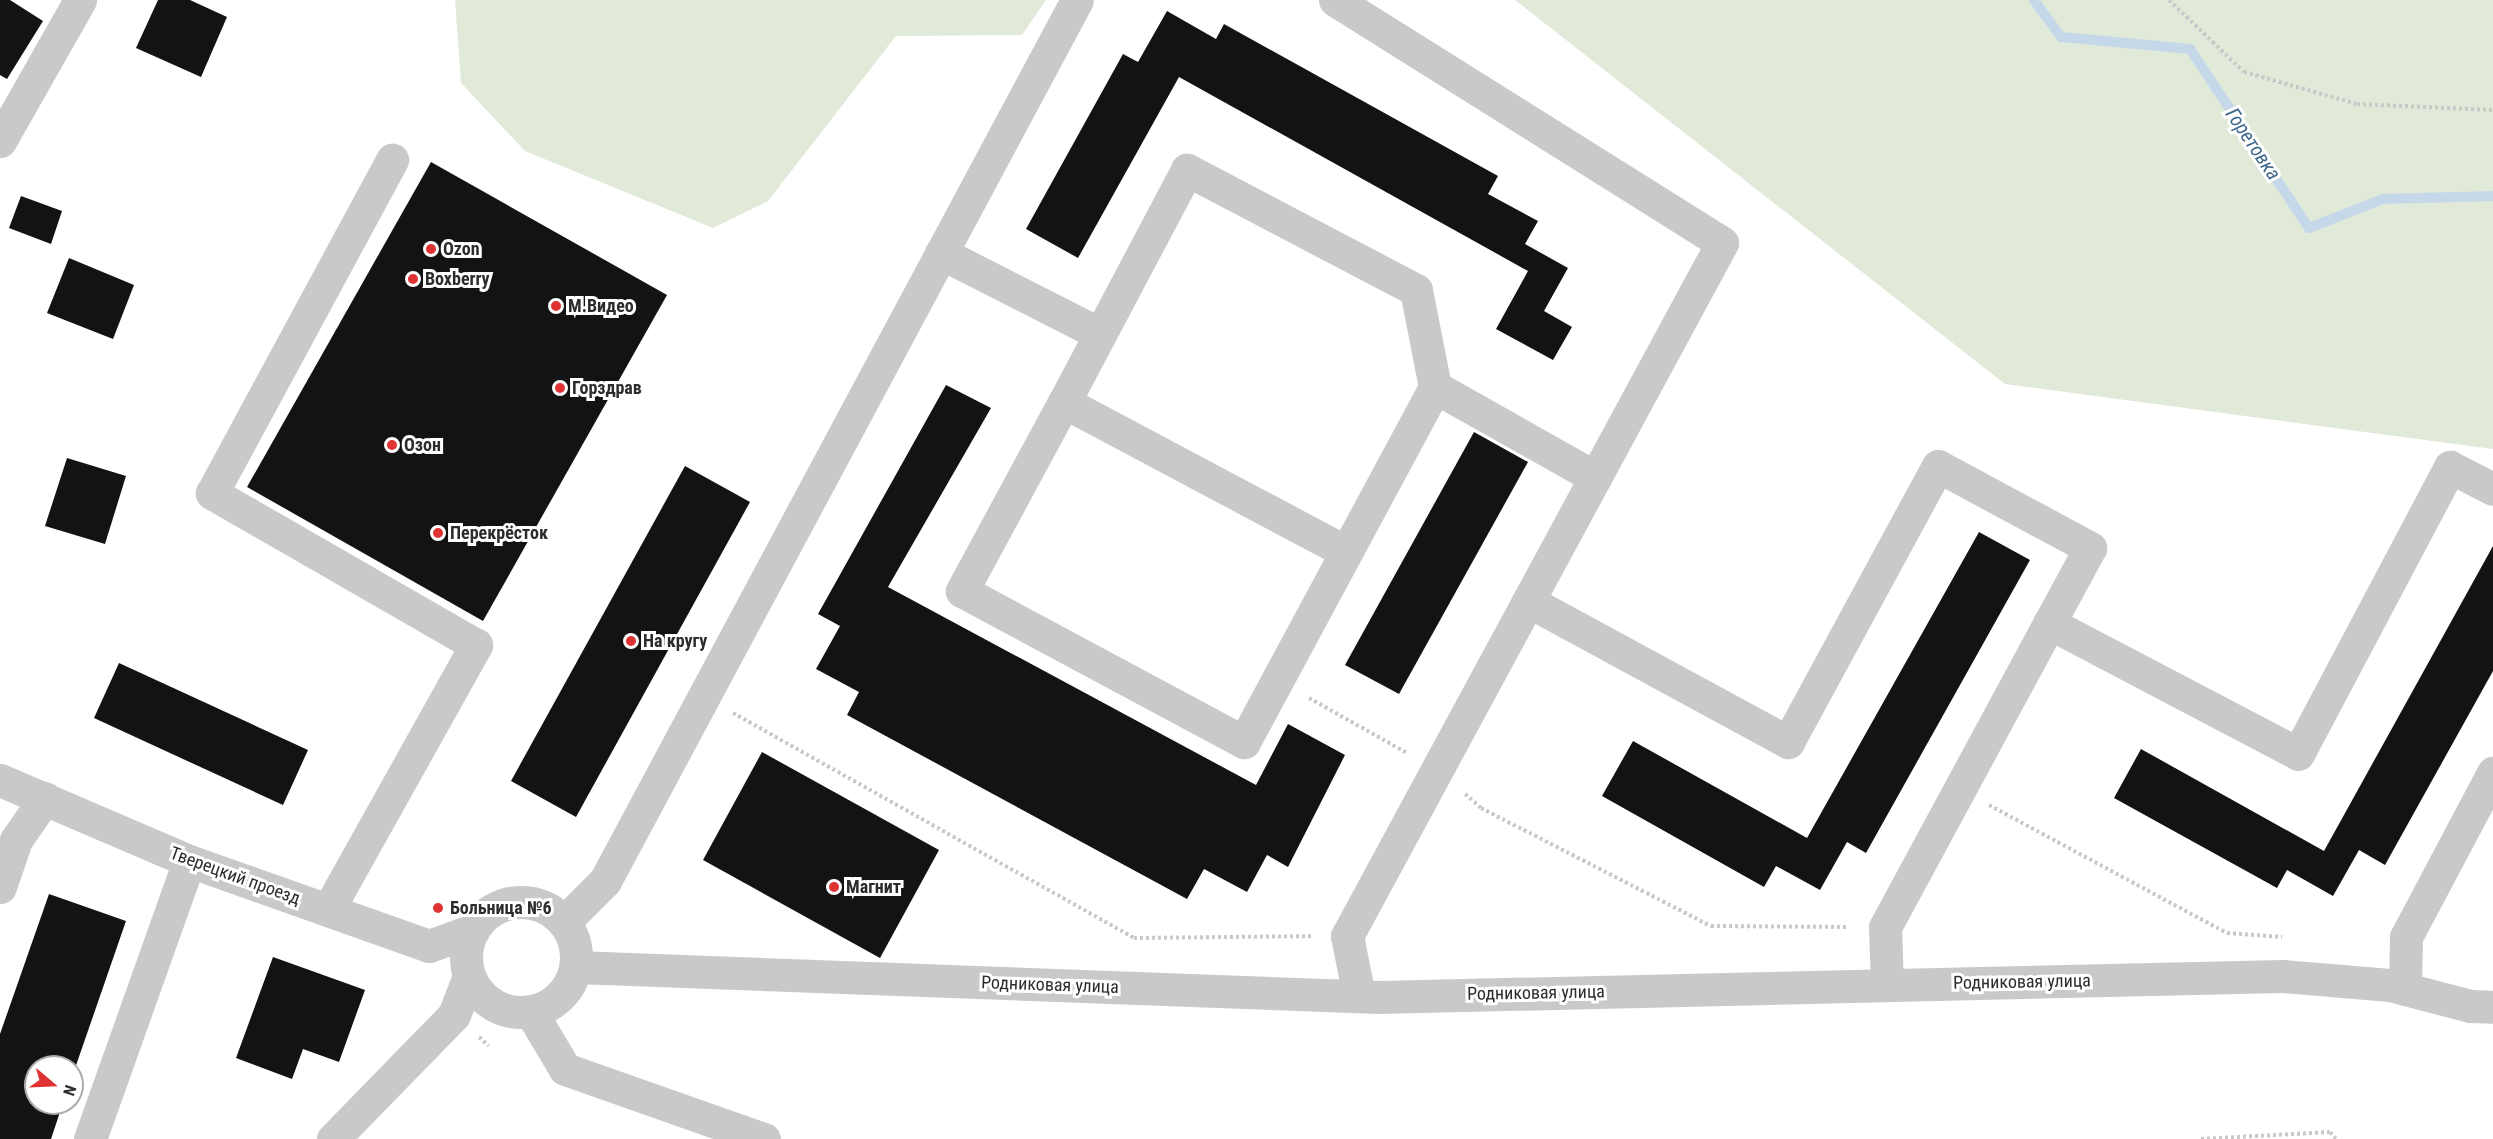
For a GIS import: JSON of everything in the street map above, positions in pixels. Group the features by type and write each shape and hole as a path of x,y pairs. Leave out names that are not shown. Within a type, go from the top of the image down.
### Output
{"street":[{"path":"0,141 80,0"},
{"path":"564,922 604,881 1077,0"},
{"path":"1335,0 1722,243 1347,936 1359,996"},
{"path":"328,910 476,645 212,493 392,160"},
{"path":"1187,170 1416,290 1435,387 1244,742 962,591 1187,170"},
{"path":"941,253 1100,334"},
{"path":"1435,387 1595,477"},
{"path":"1065,402 1346,552"},
{"path":"1528,601 1788,742 1938,466 2090,548 1885,927 1887,985"},
{"path":"2049,623 2298,754 2450,467 2493,489"},
{"path":"2405,989 2406,937 2493,773"},
{"name":"Тверецкий проезд","path":"0,780 189,861 429,946 473,930"},
{"path":"0,887 16,840 45,798"},
{"path":"90,1139 189,861"},
{"path":"333,1139 454,1016 469,976 466,948 473,930 494,909 521,902 540,905 564,922 576,948 576,967 564,993 531,1012 494,1005 454,1016"},
{"name":"Родниковая улица","path":"576,967 1359,996 2283,976 2405,989 2470,1006 2493,1007"},
{"path":"469,976 494,1005"},
{"path":"531,1012 565,1069 764,1139"}],"path":[{"path":"2169,0 2244,72 2357,104 2493,110"},
{"path":"1277,680 1437,770 1481,808 1711,926 1885,927"},
{"path":"704,697 1134,938 1347,936"},
{"path":"1959,790 2227,933 2286,938"},
{"path":"2202,1139 2330,1132 2336,1139"}],"green space":[{"path":"455,0 1046,0 1022,35 896,36 768,201 713,228 525,151 461,83"},
{"path":"1515,0 2493,0 2493,449 2005,384"}],"building":[{"path":"0,0 10,0 43,21 7,79 0,75"},
{"path":"158,0 190,0 227,17 201,77 136,48"},
{"path":"1167,11 1216,39 1224,24 1498,176 1488,194 1538,221 1525,244 1568,268 1544,311 1572,327 1553,360 1496,329 1528,271 1179,77 1078,258 1026,229 1123,54 1138,62"},
{"path":"431,162 667,295 483,621 247,487"},
{"path":"21,196 62,211 51,244 9,228"},
{"path":"69,258 134,285 113,339 47,313"},
{"path":"946,385 991,408 888,587 1256,785 1288,724 1345,755 1288,867 1267,855 1247,892 1204,869 1187,899 847,715 859,692 816,669 840,626 818,614"},
{"path":"1474,432 1528,462 1399,694 1345,665"},
{"path":"67,458 126,476 105,544 45,526"},
{"name":"На кругу","path":"685,466 750,502 576,817 511,781"},
{"path":"1979,532 2030,560 1866,853 1847,842 1820,890 1776,866 1764,887 1602,796 1633,741 1807,838"},
{"path":"2493,546 2493,671 2385,865 2359,850 2333,896 2287,870 2277,888 2114,798 2141,749 2324,851"},
{"path":"119,663 308,750 283,805 94,718"},
{"path":"762,752 939,850 880,958 703,860"},
{"path":"49,894 126,921 80,1055 24,1055 24,1115 59,1115 51,1139 0,1139 0,1034"},
{"path":"273,957 365,990 339,1062 303,1049 292,1079 236,1058"}],"waterway":[{"name":"Горетовка","path":"2034,0 2061,37 2190,49 2309,228 2383,199 2493,196"}],"place":[{"name":"Ozon","path":"431,249"},
{"name":"Boxberry","path":"413,279"},
{"name":"М.Видео","path":"556,306"},
{"name":"Горздрав","path":"560,388"},
{"name":"Озон","path":"392,445"},
{"name":"Перекрёсток","path":"438,533"},
{"name":"На кругу","path":"631,641"},
{"name":"Магнит","path":"834,887"},
{"name":"Больница №6","path":"438,908"}]}
